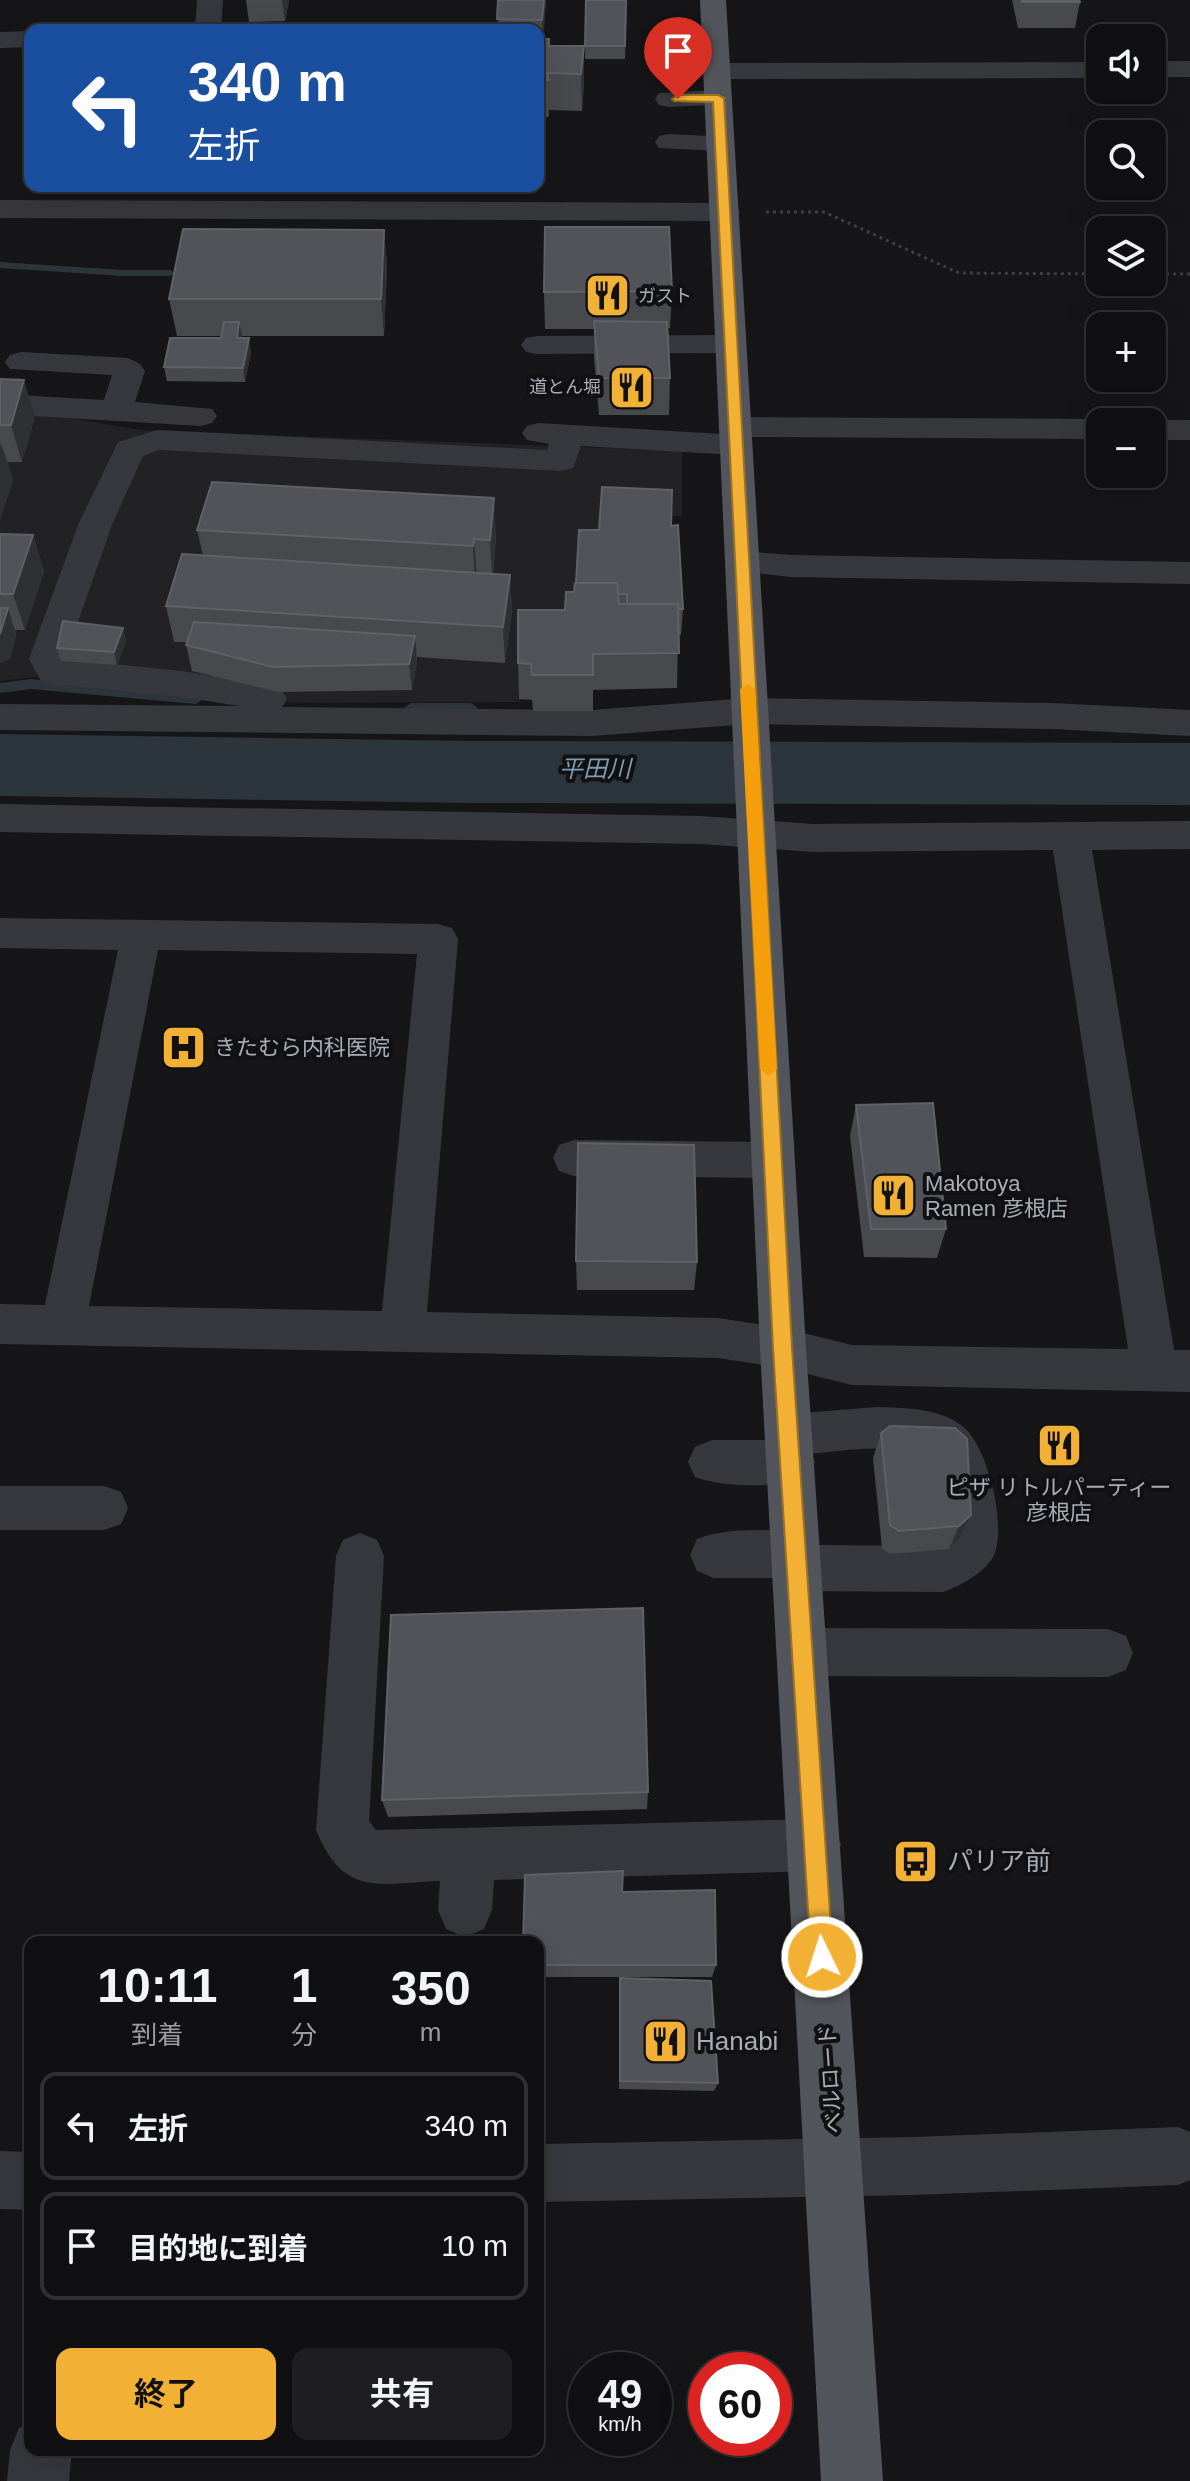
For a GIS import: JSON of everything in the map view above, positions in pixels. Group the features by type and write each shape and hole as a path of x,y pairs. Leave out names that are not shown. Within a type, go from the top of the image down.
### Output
{"main road":[{"name":"ベルロード","path":"713,0 783,1348 852,2481"}],"street":[{"path":"208,24 210,0"},
{"path":"1166,69 1190,69"},
{"path":"669,99 718,85 1086,71"},
{"path":"669,142 721,143"},
{"path":"0,209 165,198 597,224 725,212"},
{"path":"537,345 730,344"},
{"path":"21,362 117,365 129,371 116,411"},
{"path":"0,404 116,411 534,419 567,435 735,436 1086,429"},
{"path":"1166,430 1190,430"},
{"path":"413,698 274,700 182,684 54,672 47,659 95,525 130,449 157,440 390,467 561,461 567,435"},
{"path":"742,562 791,566 1190,573"},
{"path":"0,717 592,723 1052,716 1190,723"},
{"path":"0,818 685,829 755,824 813,838 1190,835"},
{"path":"0,1326 63,1326 126,1340 403,1334 551,1319 718,1338 783,1348 852,1365 1172,1371 1070,835"},
{"path":"0,933 438,939 403,1334"},
{"path":"63,1326 141,935"},
{"path":"574,1158 773,1160"},
{"path":"712,1462 790,1449 856,1430 927,1430 954,1445 967,1473 974,1545 943,1569 714,1555"},
{"path":"0,1508 104,1508"},
{"path":"360,1556 342,1830 364,1857 815,1845"},
{"path":"802,1652 1108,1653"},
{"path":"465,1910 469,1853"},
{"path":"544,2173 1178,2156"},
{"path":"0,2180 24,2181"},
{"path":"38,2481 40,2456"}],"path":[{"path":"761,212 824,212 959,273 1086,274"},
{"path":"1166,274 1190,274"}],"shaded area":[{"path":"0,413 47,414 141,430 682,451 682,516 602,514 599,556 576,619 520,702 255,703 34,677 0,681"}],"building":[{"path":"498,0 544,0 542,20 497,19"},
{"path":"586,0 626,0 625,46 585,46"},
{"path":"1079,0 1080,2 1022,2"},
{"path":"544,39 549,39 549,46 584,46 581,74 547,73 549,80 544,80"},
{"path":"545,227 669,227 672,291 544,292"},
{"path":"183,229 384,230 381,299 169,299"},
{"path":"594,321 667,322 670,378 599,378"},
{"path":"224,322 239,322 237,338 249,338 243,368 164,367 170,338 221,338"},
{"path":"0,379 24,380 11,425 0,425"},
{"path":"212,482 494,498 490,540 474,539 473,546 197,530"},
{"path":"602,487 672,490 671,526 678,525 683,609 678,609 678,604 627,604 627,594 618,594 617,583 576,583 579,530 599,530"},
{"path":"0,534 33,535 13,594 0,594"},
{"path":"182,554 510,575 503,627 166,606"},
{"path":"575,583 617,583 619,604 678,604 679,653 593,654 593,675 532,675 531,664 518,663 518,610 565,610 566,592 574,592"},
{"path":"0,608 8,608 0,634"},
{"path":"63,621 123,628 114,652 57,648"},
{"path":"194,622 415,636 409,664 273,667 186,645"},
{"name":"Makotoya Ramen 彦根店","path":"933,1103 946,1229 871,1229 856,1105"},
{"path":"578,1143 694,1145 697,1262 576,1261"},
{"path":"890,1426 955,1428 967,1439 971,1515 959,1526 899,1531 890,1525 881,1433"},
{"path":"643,1608 648,1792 382,1800 391,1615"},
{"path":"623,1871 622,1892 715,1890 716,1965 544,1965 544,1936 523,1936 525,1875"},
{"name":"Hanabi","path":"620,1978 711,1981 718,2083 620,2081"}],"waterway":[{"path":"0,265 170,273"},
{"path":"0,688 31,684 196,699"},
{"path":"411,708 471,708"},
{"name":"平田川","path":"0,765 471,772 1190,774"}],"slow traffic":[{"path":"748,689 768,1069"}],"place":[{"name":"ガスト","path":"607,296"},
{"name":"道とん堀","path":"632,387"},
{"name":"きたむら内科医院","path":"183,1047"},
{"name":"Makotoya Ramen 彦根店","path":"894,1196"},
{"name":"ピザ リトルパーティー 彦根店","path":"1059,1446"},
{"name":"パリア前","path":"916,1861"},
{"name":"Hanabi","path":"665,2041"}],"route":[{"path":"678,99 718,98 783,1348 822,1957"}]}
